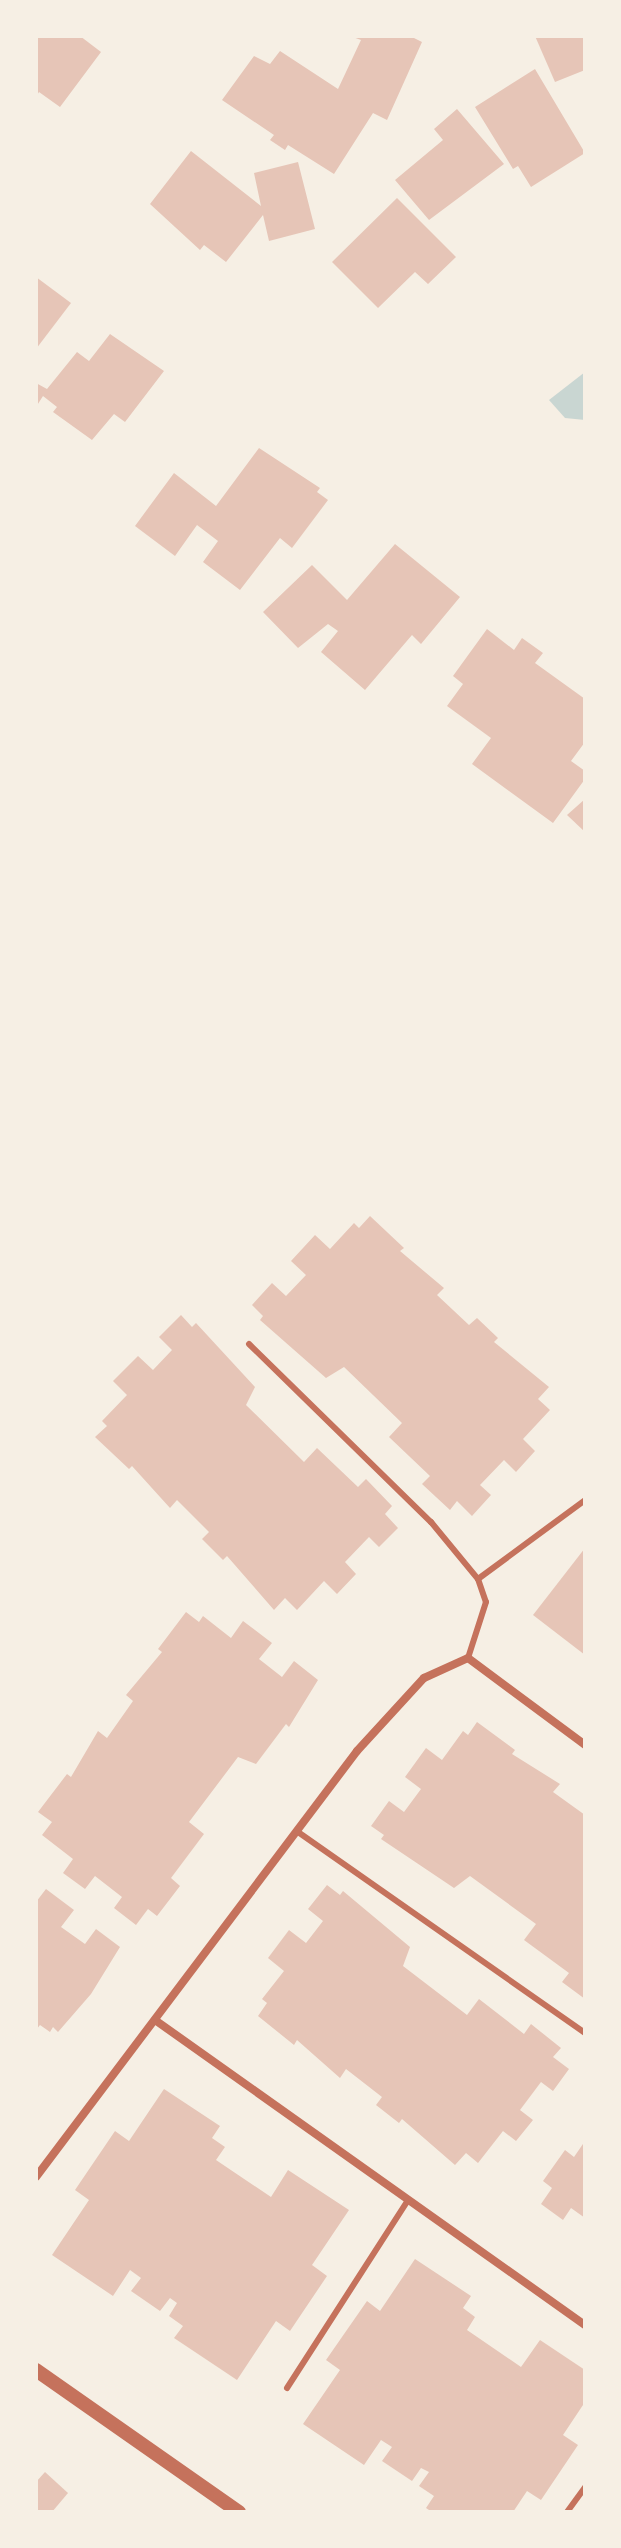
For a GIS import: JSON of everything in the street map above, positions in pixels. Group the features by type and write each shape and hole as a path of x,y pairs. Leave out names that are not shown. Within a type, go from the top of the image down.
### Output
{"street":[{"path":"36,2177 357,1751 424,1678 468,1658 585,1745"},
{"path":"155,2020 585,2325"},
{"path":"36,2370 239,2512"}],"lane":[{"path":"249,1344 431,1522 478,1579 486,1602 468,1658"},
{"path":"478,1579 585,1500"},
{"path":"298,1832 585,2033"},
{"path":"287,2388 408,2200"},
{"path":"567,2512 585,2487"}],"shaded area":[{"path":"585,372 585,420 565,418 549,400"}],"building":[{"path":"36,36 80,36 101,52 60,107 39,92 36,97"},
{"path":"350,36 410,36 422,42 387,120 373,113 334,174 288,145 285,150 270,140 274,135 222,100 254,56 270,64 280,51 338,89 361,40"},
{"path":"535,36 585,36 585,70 555,82"},
{"path":"535,69 585,153 531,187 518,166 513,169 475,107"},
{"path":"457,109 504,164 429,220 395,180 443,140 434,129"},
{"path":"191,151 261,206 254,173 298,162 315,229 269,241 263,215 226,262 204,245 200,250 150,204"},
{"path":"397,198 456,257 428,284 415,272 378,308 332,262"},
{"path":"36,277 71,303 36,349"},
{"path":"110,334 164,371 125,422 114,414 92,440 53,412 57,407 43,396 36,407 36,383 47,389 77,352 89,361"},
{"path":"259,448 320,488 317,492 328,500 292,548 280,538 240,590 203,562 218,541 197,525 175,556 135,526 174,473 216,506"},
{"path":"395,544 460,597 421,644 412,635 365,690 321,652 338,631 328,624 298,648 263,612 312,565 347,600"},
{"path":"487,629 514,650 522,638 543,653 535,663 585,699 585,742 571,761 585,771 585,779 553,823 472,764 491,738 447,706 463,684 453,676"},
{"path":"585,799 585,832 567,815"},
{"path":"370,1216 404,1248 400,1251 444,1288 437,1295 469,1325 477,1318 498,1338 494,1342 549,1387 538,1399 550,1410 523,1439 535,1451 516,1472 504,1460 480,1485 491,1495 472,1516 457,1501 450,1510 422,1484 430,1476 389,1437 402,1423 344,1367 326,1378 260,1320 263,1316 252,1305 272,1283 286,1296 306,1275 291,1261 315,1235 330,1249 354,1223 359,1228"},
{"path":"181,1315 192,1327 196,1323 255,1387 246,1405 304,1462 317,1448 358,1487 366,1479 392,1506 385,1514 398,1528 379,1547 369,1537 345,1562 356,1574 337,1594 324,1581 297,1610 285,1598 274,1610 227,1556 223,1560 202,1539 209,1532 177,1500 170,1508 132,1466 129,1469 95,1437 107,1426 102,1421 127,1395 113,1381 138,1356 153,1370 172,1350 159,1337"},
{"path":"585,1548 585,1655 533,1615"},
{"path":"186,1612 199,1622 203,1616 231,1638 243,1621 272,1643 259,1659 282,1677 294,1661 318,1680 289,1727 286,1724 256,1764 238,1757 189,1822 204,1834 171,1878 180,1886 157,1916 148,1909 136,1925 114,1908 122,1897 95,1876 85,1889 63,1873 73,1859 42,1835 52,1822 38,1812 67,1774 71,1777 98,1731 107,1738 133,1701 126,1695 162,1652 158,1649"},
{"path":"477,1722 515,1750 512,1754 560,1784 553,1792 585,1815 585,1999 562,1982 569,1973 524,1940 536,1924 470,1876 454,1888 381,1839 384,1835 371,1826 389,1801 404,1812 421,1789 405,1777 426,1748 442,1760 463,1731 468,1735"},
{"path":"327,1885 340,1895 343,1891 410,1947 403,1966 467,2015 479,1999 524,2034 531,2024 561,2048 553,2057 569,2069 553,2091 541,2082 520,2110 533,2120 516,2141 503,2131 478,2163 466,2153 455,2165 402,2119 399,2123 376,2105 382,2097 346,2069 340,2078 297,2040 294,2045 258,2016 267,2003 262,1999 284,1971 268,1958 289,1930 306,1943 323,1921 308,1909"},
{"path":"46,1889 74,1910 61,1927 85,1944 96,1929 120,1947 91,1994 58,2032 53,2027 50,2032 40,2025 36,2030 36,1902"},
{"path":"164,2089 220,2126 212,2138 225,2147 216,2160 271,2197 288,2170 349,2210 312,2265 327,2276 290,2331 276,2321 237,2380 174,2338 183,2326 169,2316 177,2303 170,2298 160,2311 131,2291 141,2278 130,2270 113,2296 52,2255 89,2200 75,2190 115,2131 129,2141"},
{"path":"585,2141 585,2218 571,2208 563,2220 541,2204 552,2188 543,2181 565,2150 574,2157"},
{"path":"415,2259 471,2296 463,2308 475,2317 467,2330 521,2367 540,2340 585,2370 585,2402 563,2435 578,2445 541,2500 527,2491 513,2512 432,2512 426,2508 434,2496 419,2486 429,2472 421,2468 412,2481 382,2461 392,2447 381,2440 364,2465 303,2424 340,2370 326,2360 367,2301 380,2311"},
{"path":"45,2472 68,2493 52,2512 36,2512 36,2482"}]}
